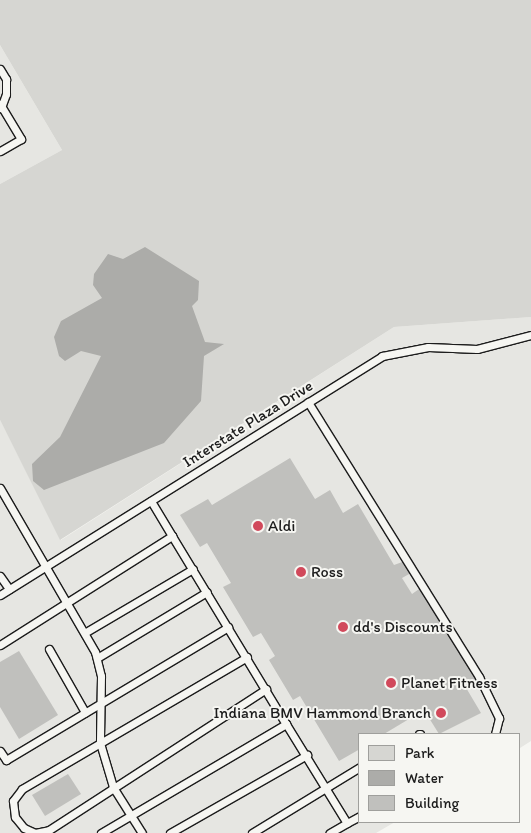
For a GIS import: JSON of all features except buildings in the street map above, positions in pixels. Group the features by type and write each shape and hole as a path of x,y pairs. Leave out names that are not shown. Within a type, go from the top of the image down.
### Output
{"lane":[{"path":"0,69 6,78 1,106 21,139 0,151"},
{"name":"Interstate Plaza Drive","path":"0,594 382,356 428,347 477,349 531,335"},
{"path":"308,402 479,677 499,718 495,733"},
{"path":"0,488 86,632 97,658 100,743 113,787 142,833"},
{"path":"151,501 347,823"},
{"path":"0,645 66,600 172,536"},
{"path":"86,632 193,569"},
{"path":"0,576 9,589"},
{"path":"97,658 207,592"},
{"path":"0,751 6,760 228,627"},
{"path":"48,649 85,712"},
{"path":"247,658 22,789 13,801 15,817 24,828 35,833 49,830 266,689"},
{"path":"101,833 286,724"},
{"path":"170,833 307,755"},
{"path":"252,833 358,768"},
{"path":"330,833 358,817"}],"shaded area":[{"path":"0,45 62,150 0,184"},
{"path":"531,317 531,741 521,747 521,733 358,733 358,823 393,823 376,833 0,833 0,420 61,540 394,327"}],"green space":[{"path":"0,0 531,0 531,317 394,327 60,540 0,420 0,184 62,150 0,45"}],"water":[{"path":"145,247 199,281 198,300 192,306 205,342 224,344 204,356 201,401 164,443 44,490 33,481 32,464 60,437 101,356 81,351 65,361 59,356 54,337 61,321 102,298 93,285 94,274 108,254 123,259"}],"place":[{"name":"Aldi","path":"258,526"},
{"name":"Ross","path":"301,572"},
{"name":"dd's Discounts","path":"343,627"},
{"name":"Planet Fitness","path":"391,683"},
{"name":"Indiana BMV Hammond Branch","path":"441,713"}]}
